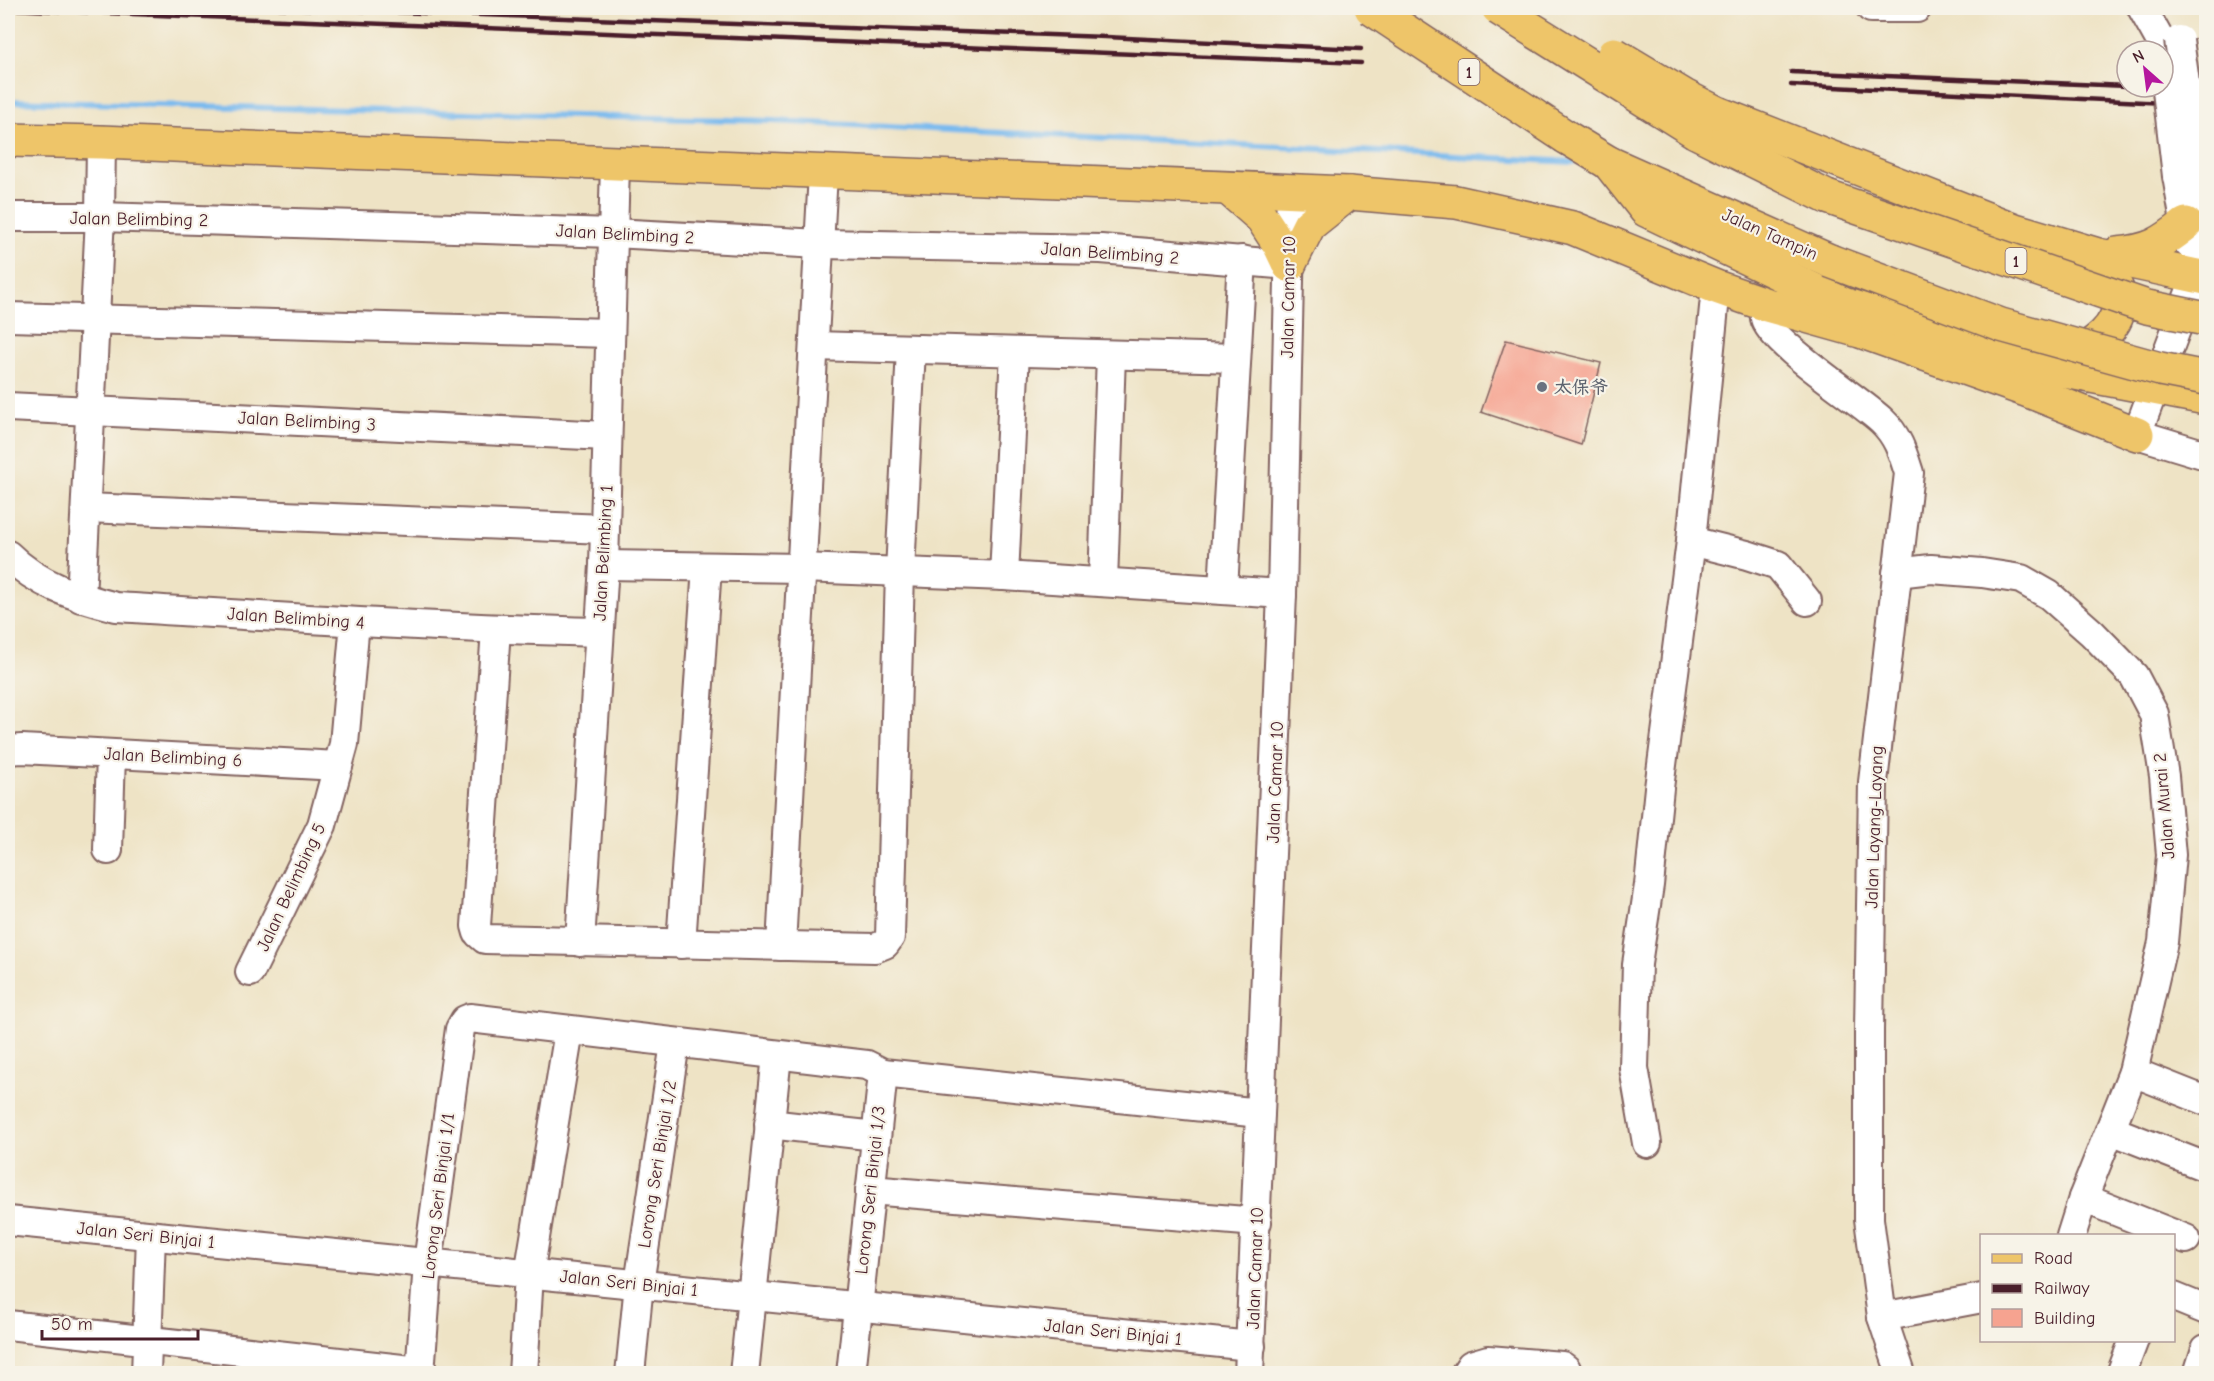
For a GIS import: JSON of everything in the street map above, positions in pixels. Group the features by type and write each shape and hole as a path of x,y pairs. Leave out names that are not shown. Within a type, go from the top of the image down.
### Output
{"main road":[{"name":"Jalan Tampin","path":"1371,8 1609,163 1830,261 2001,325 2160,369 2206,378"},
{"name":"1","path":"1498,8 1706,122 1827,197 2147,307 2206,319"},
{"path":"1535,8 1684,96 1706,122 2015,230 2098,255 2201,277"},
{"path":"8,140 1349,193 1456,202 1573,228 1716,287 1767,305 1860,331 2026,390 2137,434"},
{"path":"1609,163 1646,210 1843,304 2049,368 2206,398"},
{"path":"1229,189 1262,218 1279,243 1289,265"},
{"path":"1289,265 1309,225 1349,193"},
{"path":"2098,255 2139,252 2200,224"},
{"path":"2049,368 2079,354 2106,334 2117,312 2120,299 2098,255"}],"street":[{"path":"1871,8 1917,8"},
{"path":"2142,8 2161,39"},
{"path":"2165,8 2166,39"},
{"path":"2175,99 2187,172 2200,224 2191,258 2201,277 2137,434 2206,455"},
{"path":"81,598 100,217 101,142"},
{"name":"Jalan Belimbing 1","path":"579,942 604,565 615,164"},
{"path":"781,946 823,173"},
{"name":"Jalan Camar 10","path":"1249,1374 1282,594 1291,191"},
{"name":"Jalan Belimbing 2","path":"8,217 100,217 613,233 820,244 1101,249 1289,265"},
{"path":"1223,589 1242,260"},
{"path":"1647,1143 1634,1068 1637,964 1649,885 1690,541 1716,287"},
{"name":"Jalan Layang-Layang","path":"1767,305 1764,316 1779,340 1882,422 1899,441 1909,473 1873,782 1868,1178 1869,1219 1882,1317 1902,1374"},
{"path":"8,316 610,333"},
{"path":"814,346 1236,358"},
{"path":"496,629 476,926 478,933 485,939 875,948 885,944 890,937 900,572 910,349"},
{"path":"1004,576 1015,352"},
{"path":"1103,582 1111,355"},
{"name":"Jalan Belimbing 3","path":"8,407 607,436"},
{"path":"86,508 604,529"},
{"path":"1690,541 1747,555 1778,566 1807,601"},
{"name":"Jalan Belimbing 4","path":"8,555 34,577 81,598 116,607 355,622 599,632"},
{"path":"604,565 802,568 1004,576 1282,594"},
{"path":"681,944 707,567"},
{"name":"Jalan Murai 2","path":"1897,573 1931,569 2021,579 2049,595 2092,633 2134,676 2154,714 2164,776 2171,855 2163,942 2133,1072 2083,1198 2072,1234"},
{"name":"Jalan Belimbing 5","path":"250,972 322,825 344,744 355,622"},
{"name":"Jalan Belimbing 6","path":"8,750 338,766"},
{"path":"108,850 111,754"},
{"name":"Lorong Seri Binjai 1/1","path":"420,1372 428,1263 460,1029 465,1020 476,1017 569,1030"},
{"path":"523,1374 529,1274 569,1030 867,1065 883,1073 1260,1113"},
{"name":"Lorong Seri Binjai 1/2","path":"630,1374 639,1284 675,1043"},
{"path":"744,1374 777,1055"},
{"path":"2133,1072 2206,1101"},
{"name":"Lorong Seri Binjai 1/3","path":"851,1374 883,1073"},
{"path":"770,1124 876,1136"},
{"path":"2111,1130 2206,1167"},
{"path":"870,1190 1257,1222"},
{"path":"2083,1198 2174,1234"},
{"name":"Jalan Seri Binjai 1","path":"8,1221 1251,1346"},
{"path":"2175,1234 2187,1239"},
{"path":"146,1374 151,1236"},
{"path":"2175,1297 2206,1310"},
{"path":"1882,1317 1980,1298"},
{"path":"8,1324 420,1372"},
{"path":"2121,1374 2134,1342"},
{"path":"2198,1374 2206,1349"},
{"path":"1465,1374 1470,1365 1488,1360 1562,1366 1566,1369"}],"building":[{"name":"太保爷","path":"1506,340 1601,363 1581,445 1481,412"}],"waterway":[{"path":"8,101 773,121 1573,162"}],"railway":[{"path":"279,8 1106,37 1361,49"},
{"path":"8,9 1361,63"},
{"path":"1791,72 2115,86"},
{"path":"1791,85 2206,105"},
{"path":"2175,88 2206,89"}],"place":[{"name":"太保爷","path":"1542,387"}]}
